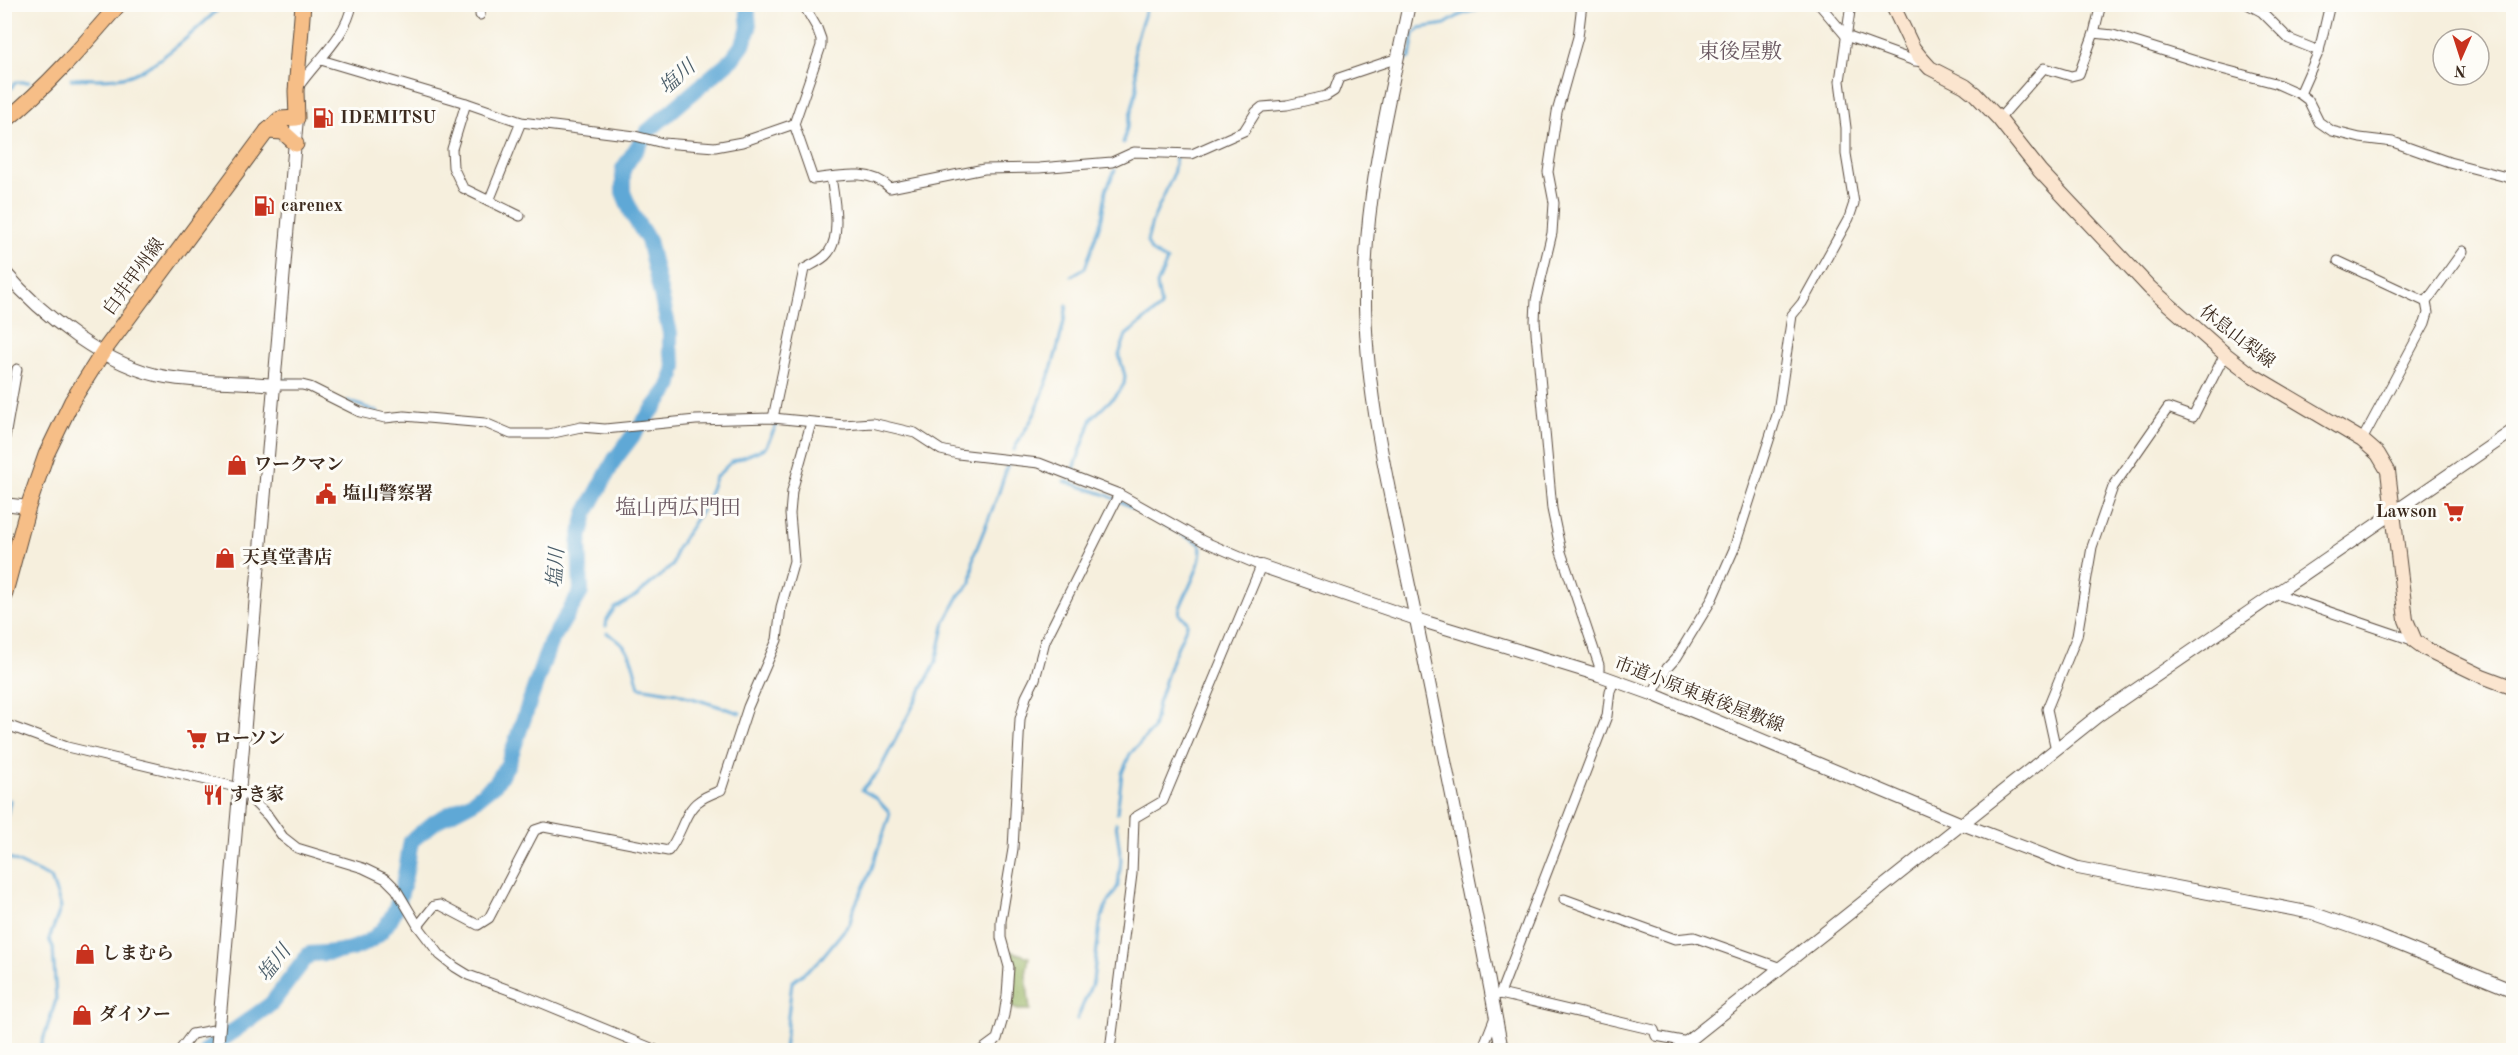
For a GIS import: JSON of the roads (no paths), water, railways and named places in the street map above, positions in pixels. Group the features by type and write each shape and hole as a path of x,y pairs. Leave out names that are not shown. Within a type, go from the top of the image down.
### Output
{"main road":[{"path":"4,122 28,103 66,65 119,4"},
{"path":"297,118 296,91 303,4"},
{"name":"休息山梨線","path":"1892,4 1913,48 1924,62 1930,68 1965,86 1999,119 2040,171 2142,279 2225,354 2252,375 2362,440 2378,454 2388,471 2406,620 2415,641"},
{"name":"白井甲州線","path":"4,596 28,507 50,446 72,401 103,352 267,131 280,119 297,118"},
{"path":"267,131 283,132 296,144"},
{"path":"2415,641 2460,666 2514,688"}],"street":[{"path":"296,91 321,60 346,21 352,4"},
{"path":"480,15 481,4"},
{"path":"803,4 821,39 821,46 794,124 813,179 855,174 881,178 890,188 984,169 1039,168 1112,162 1134,152 1192,154 1244,131 1262,107 1287,105 1326,96 1334,91 1339,78 1398,58"},
{"path":"1409,4 1368,215 1365,319 1373,400 1416,619 1496,996 1495,1017 1502,1050"},
{"path":"1582,4 1578,37 1557,112 1548,172 1554,202 1552,233 1536,300 1535,321 1552,509 1562,552 1599,664 1599,675"},
{"path":"1820,4 1846,36 1915,61 1924,62"},
{"path":"1652,694 1711,601 1734,549 1778,412 1792,315 1817,276 1852,211 1854,203 1846,154 1846,128 1840,81 1851,4"},
{"path":"1999,119 2044,68 2071,76 2079,74 2094,33 2100,4"},
{"path":"2247,4 2262,12 2289,39 2319,51"},
{"path":"2300,94 2319,51 2330,4"},
{"path":"2094,33 2113,35 2218,68 2275,83 2308,100 2319,122 2332,131 2360,138 2393,142 2449,162 2514,179"},
{"path":"321,60 466,103 521,122 634,136 663,143 715,147 742,142 794,124"},
{"path":"466,103 452,149 453,167 463,188 520,216"},
{"path":"217,1050 297,118"},
{"path":"489,201 521,122"},
{"path":"773,418 804,269 829,253 834,237 836,212 831,177"},
{"path":"2362,440 2425,323 2428,313 2426,302 2463,251"},
{"path":"2338,261 2426,302"},
{"path":"4,271 27,296 57,322 127,367 164,377 310,387 360,412 385,418 404,416 485,423 511,434 549,434 582,427 605,429 696,420 773,418 844,425 872,423 915,433 941,450 1039,464 1261,566 1163,801 1134,818 1132,873 1110,1050"},
{"path":"2056,750 2047,709 2077,636 2092,547 2113,487 2168,408 2193,417 2225,354"},
{"path":"4,443 17,369"},
{"path":"418,926 434,906 440,905 478,924 489,918 535,830 544,827 668,851 677,842 693,806 699,800 721,790 748,707 777,640 781,607 794,561 790,505 811,423"},
{"path":"1677,1050 2099,715 2514,430"},
{"path":"982,1050 997,1039 1007,995 1009,967 1001,938 1001,921 1013,849 1020,719 1026,697 1035,679 1045,641 1116,498"},
{"path":"4,504 28,507"},
{"name":"市道小原東東後屋敷線","path":"1261,566 1416,619 1599,675 1652,694 1962,825 2078,868 2312,913 2378,936 2514,991"},
{"path":"2277,594 2415,641"},
{"path":"1496,996 1599,738 1607,716 1610,691 1614,681"},
{"path":"4,724 67,747 240,788 268,816 283,837 297,848 363,868 386,879 396,889 418,926 440,955 468,975 656,1050"},
{"path":"1564,899 1675,939 1694,937 1781,968"},
{"path":"1496,996 1654,1030 1656,1036 1688,1042"},
{"path":"1482,1050 1495,1017"},
{"path":"180,1050 192,1034 219,1029"}],"waterway":[{"path":"71,79 117,78 142,70 180,44 224,4"},
{"name":"塩川","path":"207,1050 271,1004 309,954 351,949 368,942 380,932 390,920 397,906 411,841 436,821 472,802 496,783 508,764 550,643 581,592 579,543 586,513 615,459 670,387 675,366 670,349 670,333 648,240 632,214 623,192 623,169 648,131 732,59 743,44 749,28 747,4"},
{"path":"1123,143 1137,89 1134,46 1148,4"},
{"path":"1406,60 1410,58 1414,34 1420,28 1445,24 1460,15 1495,4"},
{"path":"4,96 16,82 29,82"},
{"path":"1074,469 1092,418 1124,384 1125,376 1119,355 1126,335 1161,307 1157,285 1167,261 1151,251 1147,242 1152,222 1173,175 1176,157"},
{"path":"1071,276 1085,268 1102,218 1106,190 1115,170"},
{"path":"1014,450 1035,413 1045,387 1058,346 1067,305"},
{"path":"284,380 298,381"},
{"path":"348,401 378,412"},
{"path":"606,626 607,619 615,608 636,596 673,565 676,550 705,505 715,478 731,462 765,448 777,424"},
{"path":"784,1050 792,982 818,962 850,923 889,817 890,813 876,798 862,790 879,771 936,662 945,622 960,594 971,583 974,555 1008,464"},
{"path":"1064,481 1107,495 1147,515"},
{"path":"1117,813 1122,773 1130,754 1153,729 1158,703 1172,660 1187,625 1187,621 1179,614 1180,608 1200,559 1201,551 1200,544 1152,518"},
{"path":"607,633 627,650 633,662 639,687 676,693 740,713"},
{"path":"4,830 10,800"},
{"path":"1077,1019 1093,981 1100,924 1105,908 1118,886 1121,860 1116,823"},
{"path":"4,856 51,878 61,907 49,939 53,947 56,1000 40,1050"}],"place":[{"name":"IDEMITSU","path":"323,118"},
{"name":"carenex","path":"264,206"},
{"name":"ワークマン","path":"237,465"},
{"name":"塩山警察署","path":"326,494"},
{"name":"Lawson","path":"2454,512"},
{"name":"天真堂書店","path":"225,558"},
{"name":"ローソン","path":"197,739"},
{"name":"すき家","path":"213,795"},
{"name":"しまむら","path":"85,954"},
{"name":"ダイソー","path":"82,1015"}],"district":[{"name":"東後屋敷","path":"1740,52"},
{"name":"塩山西広門田","path":"678,508"}]}
